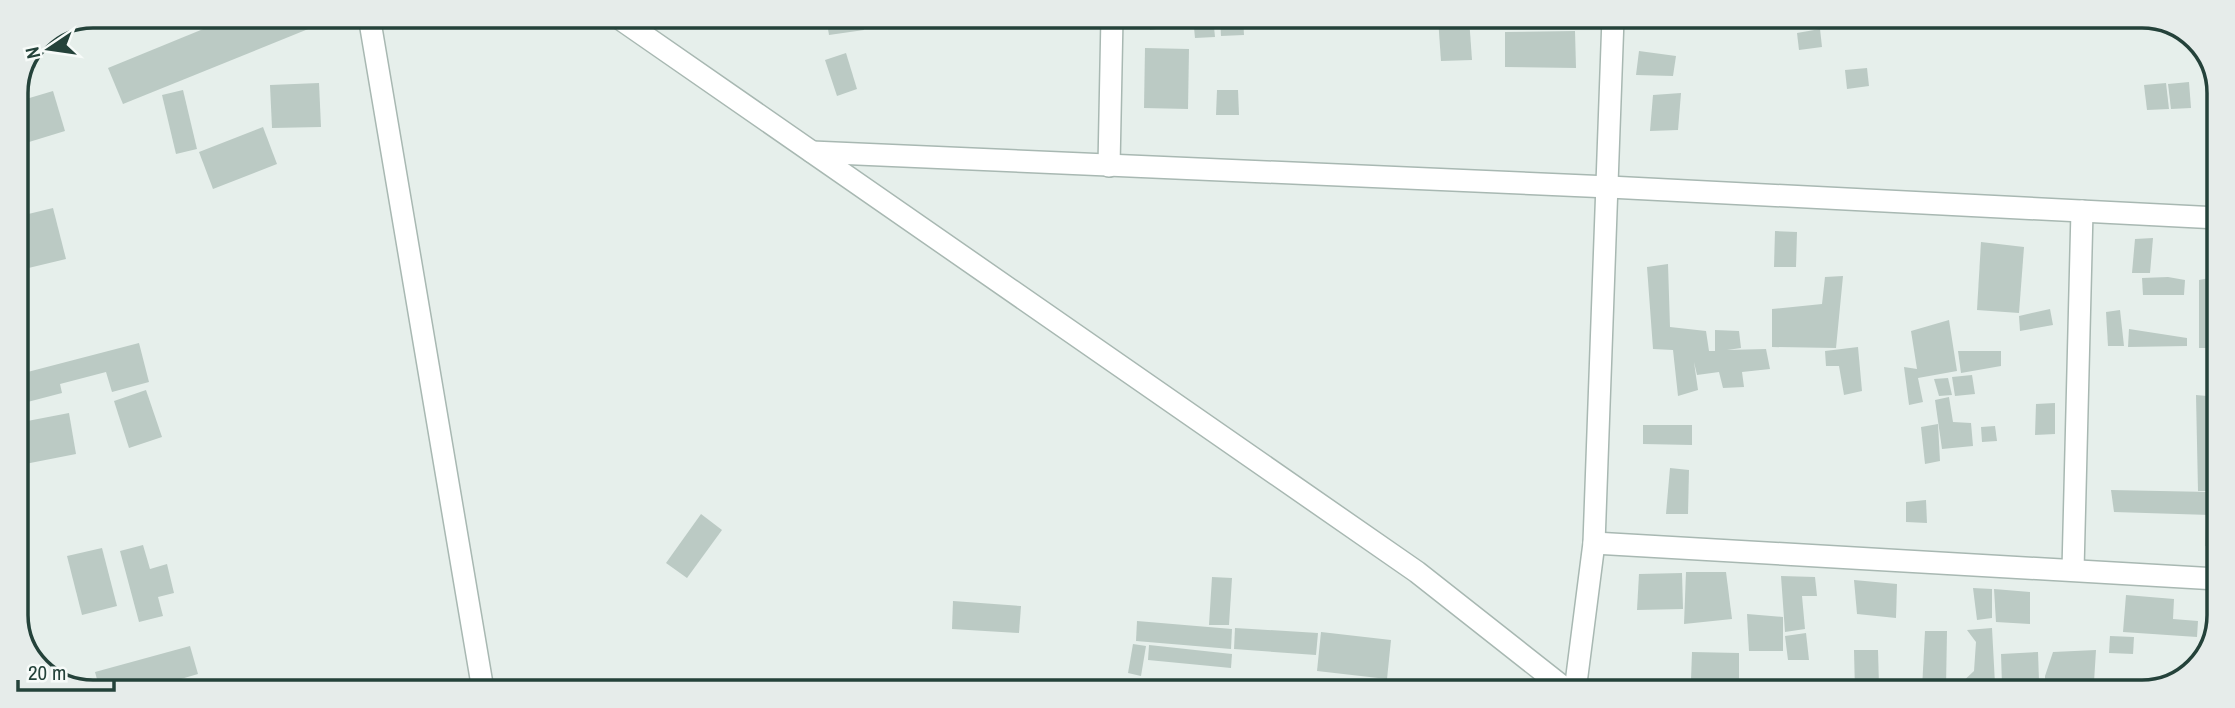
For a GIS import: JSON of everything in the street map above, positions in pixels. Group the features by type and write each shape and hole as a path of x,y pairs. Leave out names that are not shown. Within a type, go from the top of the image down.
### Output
{"street":[{"path":"371,28 481,680"},
{"path":"633,28 1417,572 1554,680"},
{"path":"1109,166 1112,28"},
{"path":"1576,680 1594,543 1613,28"},
{"path":"812,152 1609,187 2207,217"},
{"path":"2073,570 2082,211"},
{"path":"1594,543 2207,578"}],"building":[{"path":"206,28 311,28 123,104 108,68"},
{"path":"828,28 864,28 864,30 829,35"},
{"path":"1194,28 1214,28 1215,37 1195,38"},
{"path":"1221,28 1244,28 1244,35 1221,36"},
{"path":"1439,28 1470,28 1472,60 1441,61"},
{"path":"1820,29 1822,47 1799,50 1797,33"},
{"path":"1575,31 1576,68 1505,67 1505,32"},
{"path":"1145,48 1189,49 1188,109 1144,108"},
{"path":"1639,51 1676,56 1673,76 1636,75"},
{"path":"846,53 857,89 837,96 825,60"},
{"path":"1867,68 1869,86 1847,89 1845,70"},
{"path":"2189,82 2191,108 2171,109 2168,84"},
{"path":"319,83 321,127 272,128 270,85"},
{"path":"2166,83 2169,109 2147,110 2144,85"},
{"path":"183,90 197,149 176,154 162,95"},
{"path":"1217,90 1238,90 1239,115 1216,115"},
{"path":"53,91 65,131 28,142 28,98"},
{"path":"1681,93 1678,130 1650,131 1653,95"},
{"path":"263,127 277,164 213,189 199,152"},
{"path":"53,208 66,259 28,268 28,214"},
{"path":"1775,231 1797,232 1796,267 1774,267"},
{"path":"2153,238 2150,273 2132,273 2135,239"},
{"path":"1981,242 2024,247 2019,313 1977,310"},
{"path":"1668,264 1670,327 1706,331 1709,351 1715,351 1715,330 1739,331 1741,348 1727,350 1766,349 1770,369 1742,372 1744,387 1723,388 1719,372 1697,375 1694,362 1698,390 1678,396 1673,350 1653,349 1647,267"},
{"path":"1843,276 1836,348 1772,347 1772,309 1822,304 1825,277"},
{"path":"2168,277 2185,280 2184,295 2143,295 2142,278"},
{"path":"2207,278 2207,348 2199,348 2199,280"},
{"path":"2050,309 2053,325 2020,331 2019,316"},
{"path":"2120,310 2124,346 2108,346 2106,312"},
{"path":"1949,320 1957,371 1918,378 1923,402 1909,405 1904,367 1917,369 1911,331"},
{"path":"2129,329 2187,338 2187,346 2128,347"},
{"path":"139,343 149,382 112,392 106,372 60,384 62,393 28,402 28,372"},
{"path":"1858,347 1862,391 1844,395 1839,366 1826,366 1825,351"},
{"path":"1958,351 2001,351 2001,366 1961,373"},
{"path":"1972,375 1975,394 1955,396 1952,377"},
{"path":"1948,378 1952,395 1939,396 1934,379"},
{"path":"146,390 162,437 129,448 114,401"},
{"path":"2196,395 2207,396 2207,491 2198,491"},
{"path":"1949,397 1953,422 1971,423 1973,446 1942,449 1935,400"},
{"path":"2055,403 2055,434 2035,435 2036,404"},
{"path":"69,413 76,454 28,463 28,421"},
{"path":"1938,424 1940,461 1925,464 1921,427"},
{"path":"1643,425 1692,425 1692,445 1643,444"},
{"path":"1995,426 1997,441 1982,442 1981,427"},
{"path":"1670,468 1689,470 1688,514 1666,514"},
{"path":"2111,490 2207,492 2207,515 2114,512"},
{"path":"1926,500 1927,523 1906,522 1906,502"},
{"path":"701,514 722,530 687,578 666,563"},
{"path":"2206,523 2207,523 2207,546"},
{"path":"143,545 150,569 167,564 174,593 158,597 163,616 139,622 120,551"},
{"path":"102,548 117,606 82,615 67,556"},
{"path":"1686,572 1726,572 1732,619 1684,624"},
{"path":"1682,573 1683,609 1637,610 1639,574"},
{"path":"1781,576 1815,577 1817,596 1802,596 1805,629 1785,632"},
{"path":"1212,577 1232,578 1229,625 1209,625"},
{"path":"1854,580 1897,584 1896,618 1857,614"},
{"path":"1973,588 1992,589 1992,618 1977,620"},
{"path":"1994,589 2030,592 2030,624 1996,622"},
{"path":"2126,595 2174,599 2173,619 2198,621 2197,637 2123,632"},
{"path":"953,601 1021,606 1019,633 952,629"},
{"path":"1747,614 1783,617 1783,651 1749,651"},
{"path":"1137,621 1232,629 1231,649 1136,641"},
{"path":"1235,628 1318,633 1316,655 1234,649"},
{"path":"1992,628 1995,680 1964,680 1974,671 1976,642 1967,630"},
{"path":"1925,631 1947,631 1946,680 1922,680"},
{"path":"1321,632 1391,640 1387,679 1317,671"},
{"path":"1806,633 1809,660 1788,660 1785,636"},
{"path":"2110,636 2134,637 2133,654 2109,653"},
{"path":"1133,644 1146,646 1141,676 1128,673"},
{"path":"1149,645 1232,654 1231,668 1148,660"},
{"path":"190,646 198,674 177,680 97,680 95,672"},
{"path":"1854,650 1878,650 1879,680 1855,680"},
{"path":"2096,650 2094,680 2045,680 2053,652"},
{"path":"1692,652 1739,653 1739,680 1691,680"},
{"path":"2038,652 2039,680 2002,680 2001,654"}]}
